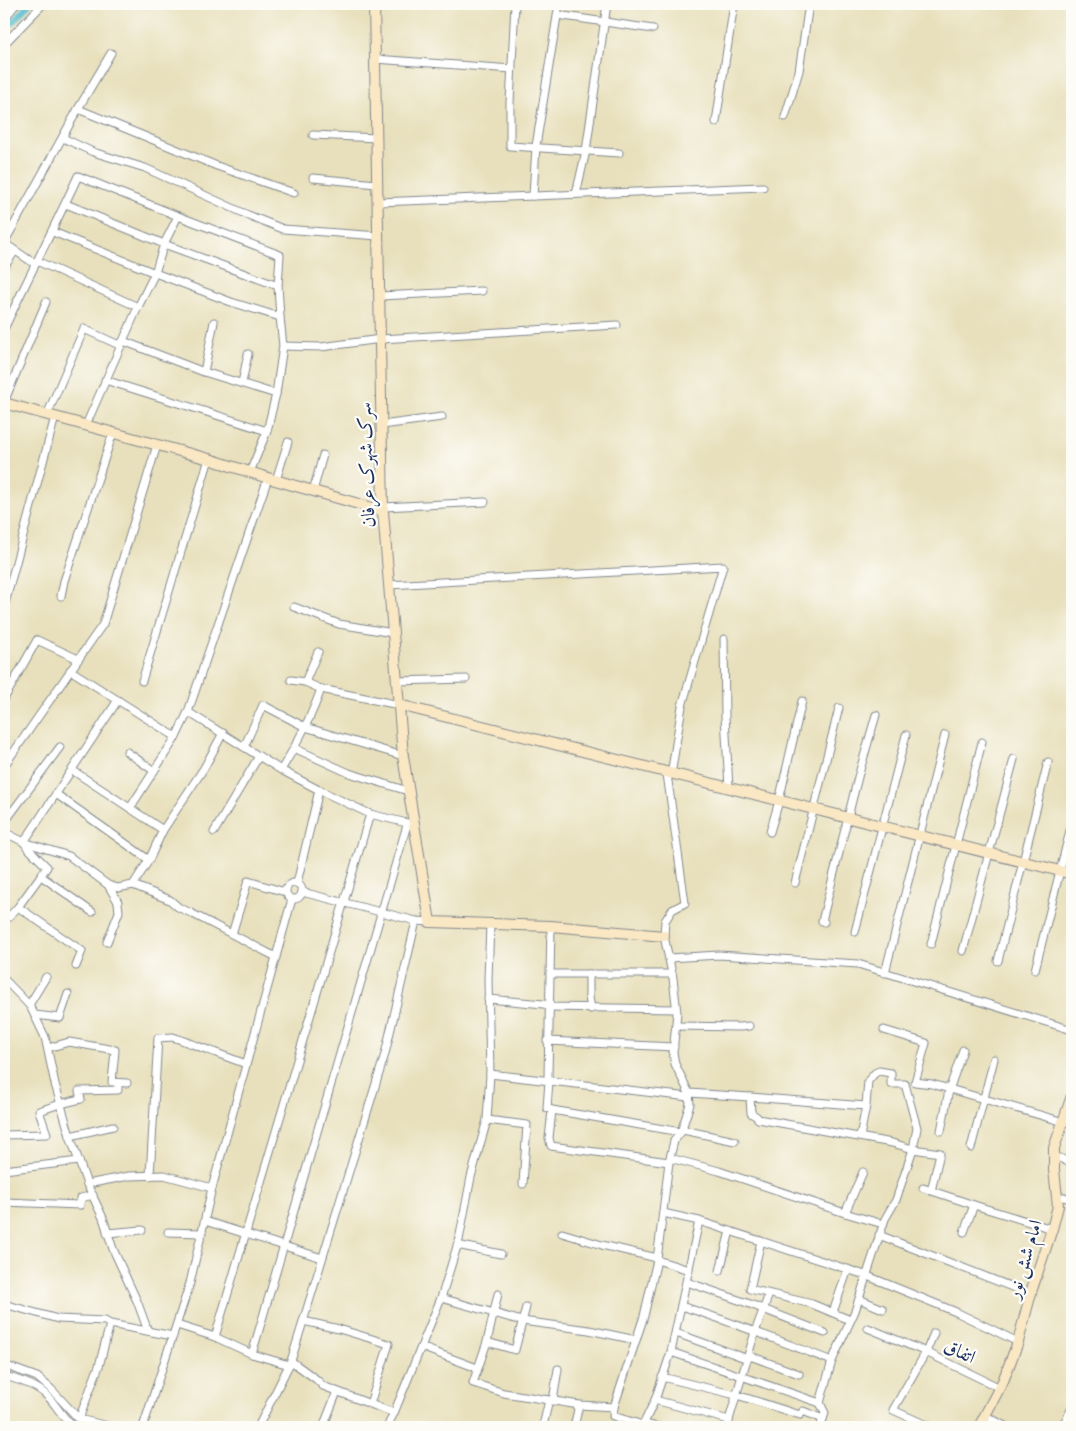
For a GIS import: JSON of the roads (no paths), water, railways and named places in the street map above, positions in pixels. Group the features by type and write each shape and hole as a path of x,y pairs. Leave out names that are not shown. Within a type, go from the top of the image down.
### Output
{"street":[{"path":"4,19 16,4"},
{"path":"5,41 45,4"},
{"name":"سرک شهرک عرفان","path":"374,4 383,509 410,824 430,922"},
{"path":"516,4 510,146 536,146 619,153"},
{"path":"533,196 536,146 559,4"},
{"path":"576,194 586,151 607,4"},
{"path":"716,122 734,4"},
{"path":"785,117 799,71 809,4"},
{"path":"557,15 653,28"},
{"path":"112,53 78,109 4,243 14,251 36,262 138,307"},
{"path":"375,59 512,69"},
{"path":"78,109 217,166 294,193"},
{"path":"313,135 376,138"},
{"path":"63,138 93,152 144,168 248,215 284,229 378,236"},
{"path":"4,329 36,262 53,232 78,176 280,255 278,286 283,346 276,394 267,431 250,472"},
{"path":"313,178 378,184"},
{"path":"378,202 695,188 763,187"},
{"path":"66,204 164,244 278,286"},
{"path":"86,426 105,380 155,273 164,244 178,216"},
{"path":"53,232 231,302 280,316"},
{"path":"4,267 14,251"},
{"path":"380,296 482,291"},
{"path":"46,302 4,402 209,459 313,491 383,509 485,502"},
{"path":"204,372 214,322"},
{"path":"283,346 321,347 380,339 617,325"},
{"path":"4,608 51,416 84,329 118,345 123,341"},
{"path":"123,341 204,372 276,394"},
{"path":"242,383 248,354"},
{"path":"105,380 267,431"},
{"path":"382,425 442,417"},
{"path":"61,596 113,433"},
{"path":"130,808 176,737 188,712 272,479 288,442"},
{"path":"4,766 103,624 157,445"},
{"path":"313,491 323,455"},
{"path":"142,681 209,459"},
{"path":"389,585 723,566 682,706 669,774 685,903 672,910 665,921 664,936 672,974 676,1009 675,1064 689,1095 690,1104 681,1132 674,1141 669,1160 657,1259 644,1316 614,1407 613,1416 643,1425 658,1427"},
{"path":"294,607 339,624 393,633"},
{"path":"724,639 725,716 729,788"},
{"path":"4,699 37,640 78,659"},
{"path":"305,682 318,652"},
{"path":"70,670 176,737"},
{"path":"397,681 466,679"},
{"path":"291,680 305,682 320,689 399,706 1072,874"},
{"path":"280,770 294,748 315,706 320,689"},
{"path":"24,842 118,700"},
{"path":"770,832 802,701"},
{"path":"244,747 263,705 305,726 403,756"},
{"path":"795,882 839,708"},
{"path":"188,712 280,770 319,790 370,814 410,824 382,912 252,1354"},
{"path":"824,922 822,921 848,817 876,715"},
{"path":"133,885 149,860 163,830 204,768 223,733"},
{"path":"885,973 945,734"},
{"path":"855,932 906,735"},
{"path":"931,944 982,742"},
{"path":"4,823 60,747"},
{"path":"294,748 349,773 408,791"},
{"path":"127,752 154,770"},
{"path":"214,832 258,756"},
{"path":"963,951 1014,759"},
{"path":"998,961 1048,762"},
{"path":"72,770 163,830"},
{"path":"297,884 319,790"},
{"path":"56,794 149,860"},
{"path":"215,1337 370,814"},
{"path":"1036,970 1072,824"},
{"path":"4,832 24,842 69,856 108,885 118,888 133,885 170,900 178,907 276,957"},
{"path":"4,922 18,907 47,867 24,842"},
{"path":"41,876 92,912"},
{"path":"232,934 248,881 285,892 287,897 292,899 297,899 302,892"},
{"path":"285,892 289,884 297,884 301,887 302,892"},
{"path":"108,885 118,902 118,912 108,942"},
{"path":"302,892 416,921 551,926 664,936"},
{"path":"143,1427 190,1283 206,1221 212,1188 292,899"},
{"path":"18,907 82,951 76,966"},
{"path":"258,1427 290,1363 385,1054 416,921"},
{"path":"390,1427 389,1423 441,1298 457,1245 471,1177 487,1120 490,1074 488,999 490,924"},
{"path":"551,926 547,1108 681,1132 683,1130 735,1141"},
{"path":"669,958 728,955 858,964 1072,1030"},
{"path":"550,974 672,974"},
{"path":"589,974 591,1009"},
{"path":"28,1004 46,976"},
{"path":"4,979 28,1004 45,1037 60,1104 70,1136 87,1184 148,1331"},
{"path":"35,1015 60,1018 68,994"},
{"path":"488,999 544,1004 548,1007 676,1009"},
{"path":"676,1026 740,1028 749,1026"},
{"path":"884,1030 926,1043 915,1082 932,1084 949,1090 1068,1116"},
{"path":"150,1176 158,1038 173,1037 246,1064"},
{"path":"547,1041 674,1048"},
{"path":"48,1048 69,1042 114,1050 112,1082 127,1084"},
{"path":"941,1131 949,1090 962,1050"},
{"path":"971,1148 994,1059"},
{"path":"820,1427 824,1413 820,1402 832,1360 859,1299 865,1275 883,1224 896,1200 914,1149 917,1128 905,1084 890,1084 891,1073 875,1072 868,1081 866,1106 860,1137"},
{"path":"490,1074 689,1095 866,1106"},
{"path":"4,1135 47,1134 39,1111 81,1099 79,1091 118,1090 118,1083"},
{"name":"امام شش نور","path":"979,1427 1000,1388 1018,1342 1030,1294 1052,1229 1058,1206 1054,1148 1068,1116 1072,1096"},
{"path":"750,1098 751,1113 758,1117 758,1120 940,1153 931,1191"},
{"path":"552,1110 549,1138 551,1146 669,1160 719,1171 883,1224"},
{"path":"487,1120 527,1125 523,1184"},
{"path":"70,1136 113,1126"},
{"path":"1054,1159 1060,1158 1072,1164"},
{"path":"4,1170 79,1161"},
{"path":"845,1213 863,1172"},
{"path":"87,1184 128,1176 150,1176 174,1177 212,1188"},
{"path":"923,1188 1052,1229"},
{"path":"4,1202 80,1205 81,1198 93,1195"},
{"path":"1057,1198 1064,1197 1072,1200"},
{"path":"964,1232 974,1205"},
{"path":"663,1213 699,1221 865,1275 956,1312 1018,1342"},
{"path":"206,1221 322,1258"},
{"path":"643,1425 671,1352 699,1221"},
{"path":"107,1233 142,1230"},
{"path":"720,1271 730,1231"},
{"path":"168,1232 202,1233"},
{"path":"562,1233 657,1259 689,1270"},
{"path":"880,1236 1030,1294"},
{"path":"761,1241 750,1289 812,1304 850,1320"},
{"path":"457,1245 501,1254"},
{"path":"832,1312 848,1269"},
{"path":"686,1282 825,1333"},
{"path":"498,1294 487,1342 472,1383 504,1393 551,1401 614,1407"},
{"path":"654,1400 729,1424 755,1332 769,1294"},
{"path":"441,1298 522,1321 589,1330 636,1340"},
{"path":"859,1299 883,1309"},
{"path":"4,1304 58,1318 105,1321 110,1324 173,1336"},
{"path":"681,1306 714,1316 832,1360"},
{"path":"487,1342 515,1350 526,1307"},
{"path":"303,1321 339,1328 389,1344 370,1404"},
{"path":"79,1418 99,1366 110,1324"},
{"path":"177,1325 215,1337 252,1354 290,1363 316,1379 323,1386 394,1413"},
{"path":"868,1328 926,1352 894,1410 922,1426 931,1427"},
{"path":"676,1333 748,1359 750,1356 799,1374"},
{"name":"اتفاق","path":"934,1333 926,1352 1000,1388"},
{"path":"421,1347 478,1368"},
{"path":"671,1352 820,1402"},
{"path":"4,1365 37,1377 51,1388 79,1418 112,1427"},
{"path":"543,1426 558,1370"},
{"path":"4,1376 18,1379 46,1394 69,1424 77,1427"},
{"path":"662,1377 737,1395 800,1415 803,1411 823,1419"},
{"path":"325,1422 336,1392"},
{"path":"574,1427 579,1405"},
{"path":"1072,1408 1063,1425 1072,1427"},
{"path":"986,1416 1007,1427"},
{"path":"57,1427 69,1424"}],"waterway":[{"path":"4,32 29,4"}]}
